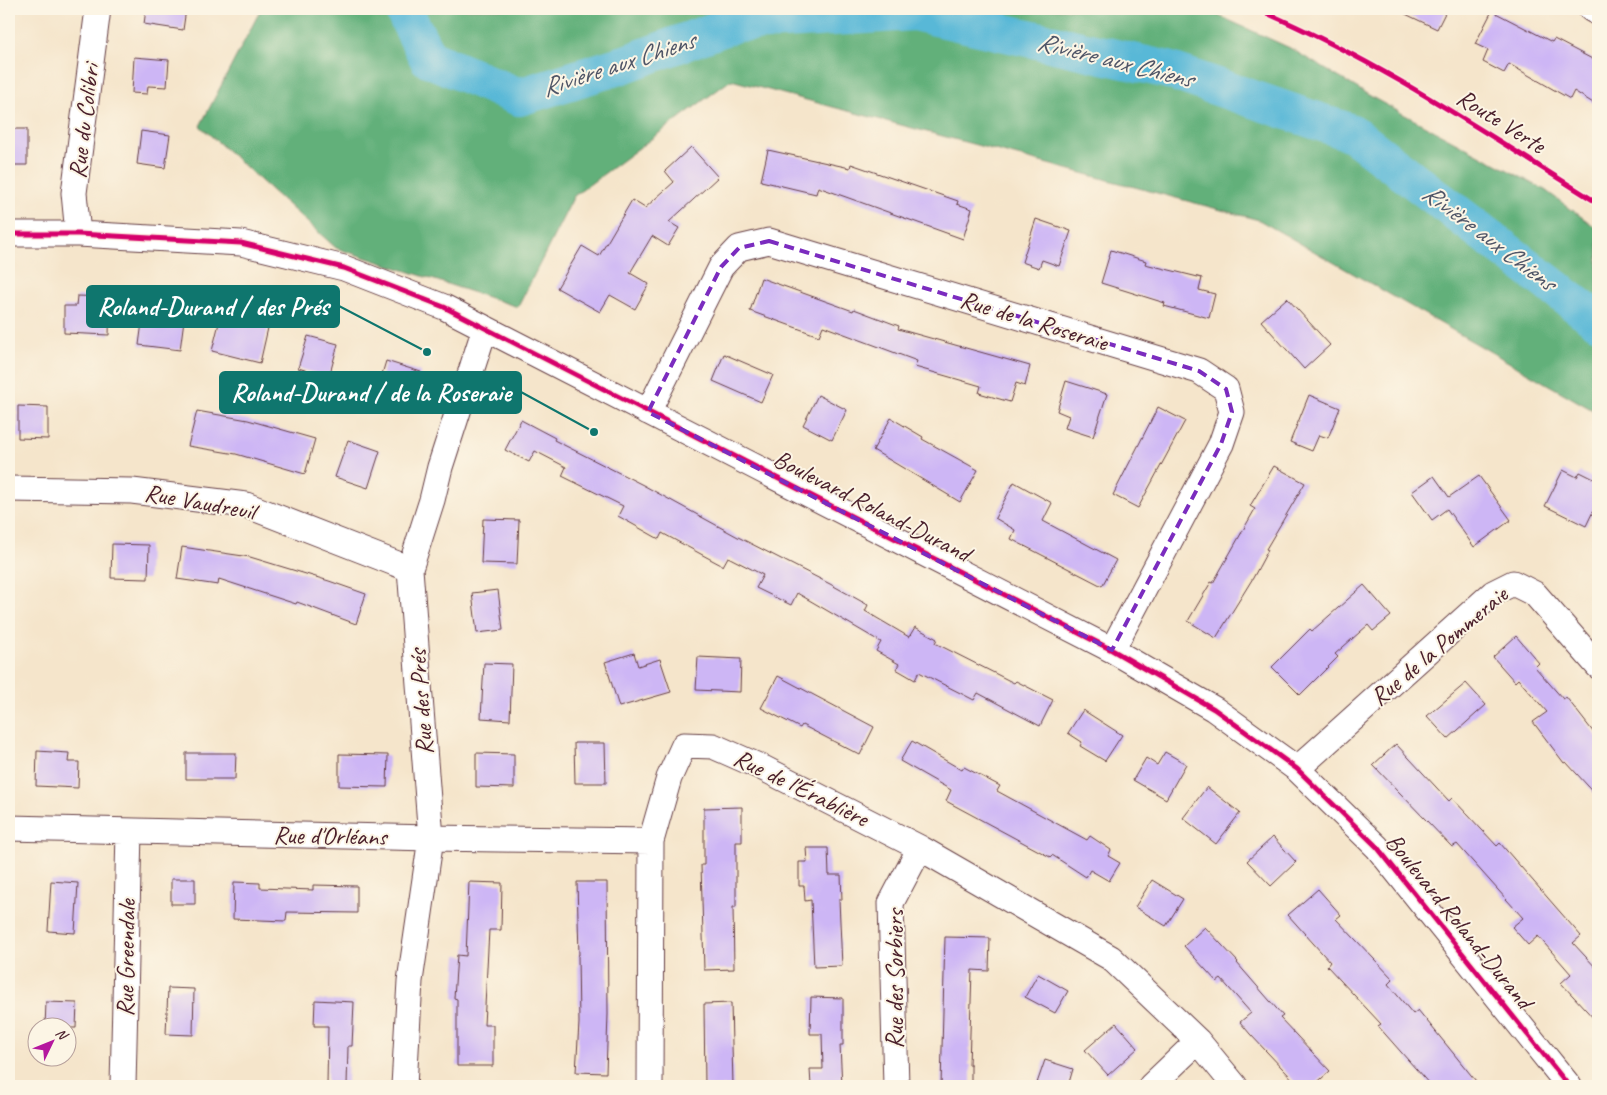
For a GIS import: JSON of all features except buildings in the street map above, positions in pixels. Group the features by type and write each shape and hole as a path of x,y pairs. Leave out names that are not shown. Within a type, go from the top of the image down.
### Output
{"street":[{"name":"Rue du Colibri","path":"78,234 74,193 98,9"},
{"path":"1591,9 1598,13"},
{"name":"Boulevard Roland-Durand","path":"9,234 78,234 241,243 344,268 444,307 1112,650 1214,709 1297,768 1377,847 1568,1086"},
{"name":"Rue de la Roseraie","path":"648,412 721,267 739,248 769,241 1199,371 1226,389 1232,412 1221,444 1112,650"},
{"name":"Rue des Prés","path":"404,1086 410,981 431,838 410,569 440,467 485,328"},
{"name":"Rue Vaudreuil","path":"9,489 132,491 246,505 410,569"},
{"name":"Rue de la Pommeraie","path":"1297,768 1493,592 1513,583 1535,594 1598,666"},
{"name":"Rue de l'Érablière","path":"650,1086 651,841 670,778 684,744 713,746 763,768 920,848 1111,958 1198,1041 1235,1086"},
{"name":"Rue d'Orléans","path":"9,828 651,841"},
{"name":"Rue Greendale","path":"123,1086 129,830"},
{"name":"Rue des Sorbiers","path":"896,1086 891,903 920,848"},
{"path":"1152,1086 1198,1041"}],"highlighted area":[{"path":"769,241 1199,371 1226,389 1232,412 1221,444 1112,650 648,412 721,267 739,248"}],"green space":[{"path":"261,9 1204,9 1290,48 1377,100 1545,190 1598,229 1598,413 1259,220 731,80 574,196 518,307 336,248 200,126"}],"waterway":[{"name":"Rivière aux Chiens","path":"403,9 428,58 519,97 625,64 736,23 914,12 1168,70 1352,133 1598,321"}],"cycle path":[{"name":"Route Verte","path":"1257,9 1302,29 1389,75 1598,203"},
{"path":"9,234 78,234 241,243 344,268 444,307 1112,650 1214,709 1297,769 1377,847 1569,1086"}],"place":[{"name":"Roland-Durand / des Prés","path":"427,352"},
{"name":"Roland-Durand / de la Roseraie","path":"594,432"}]}
